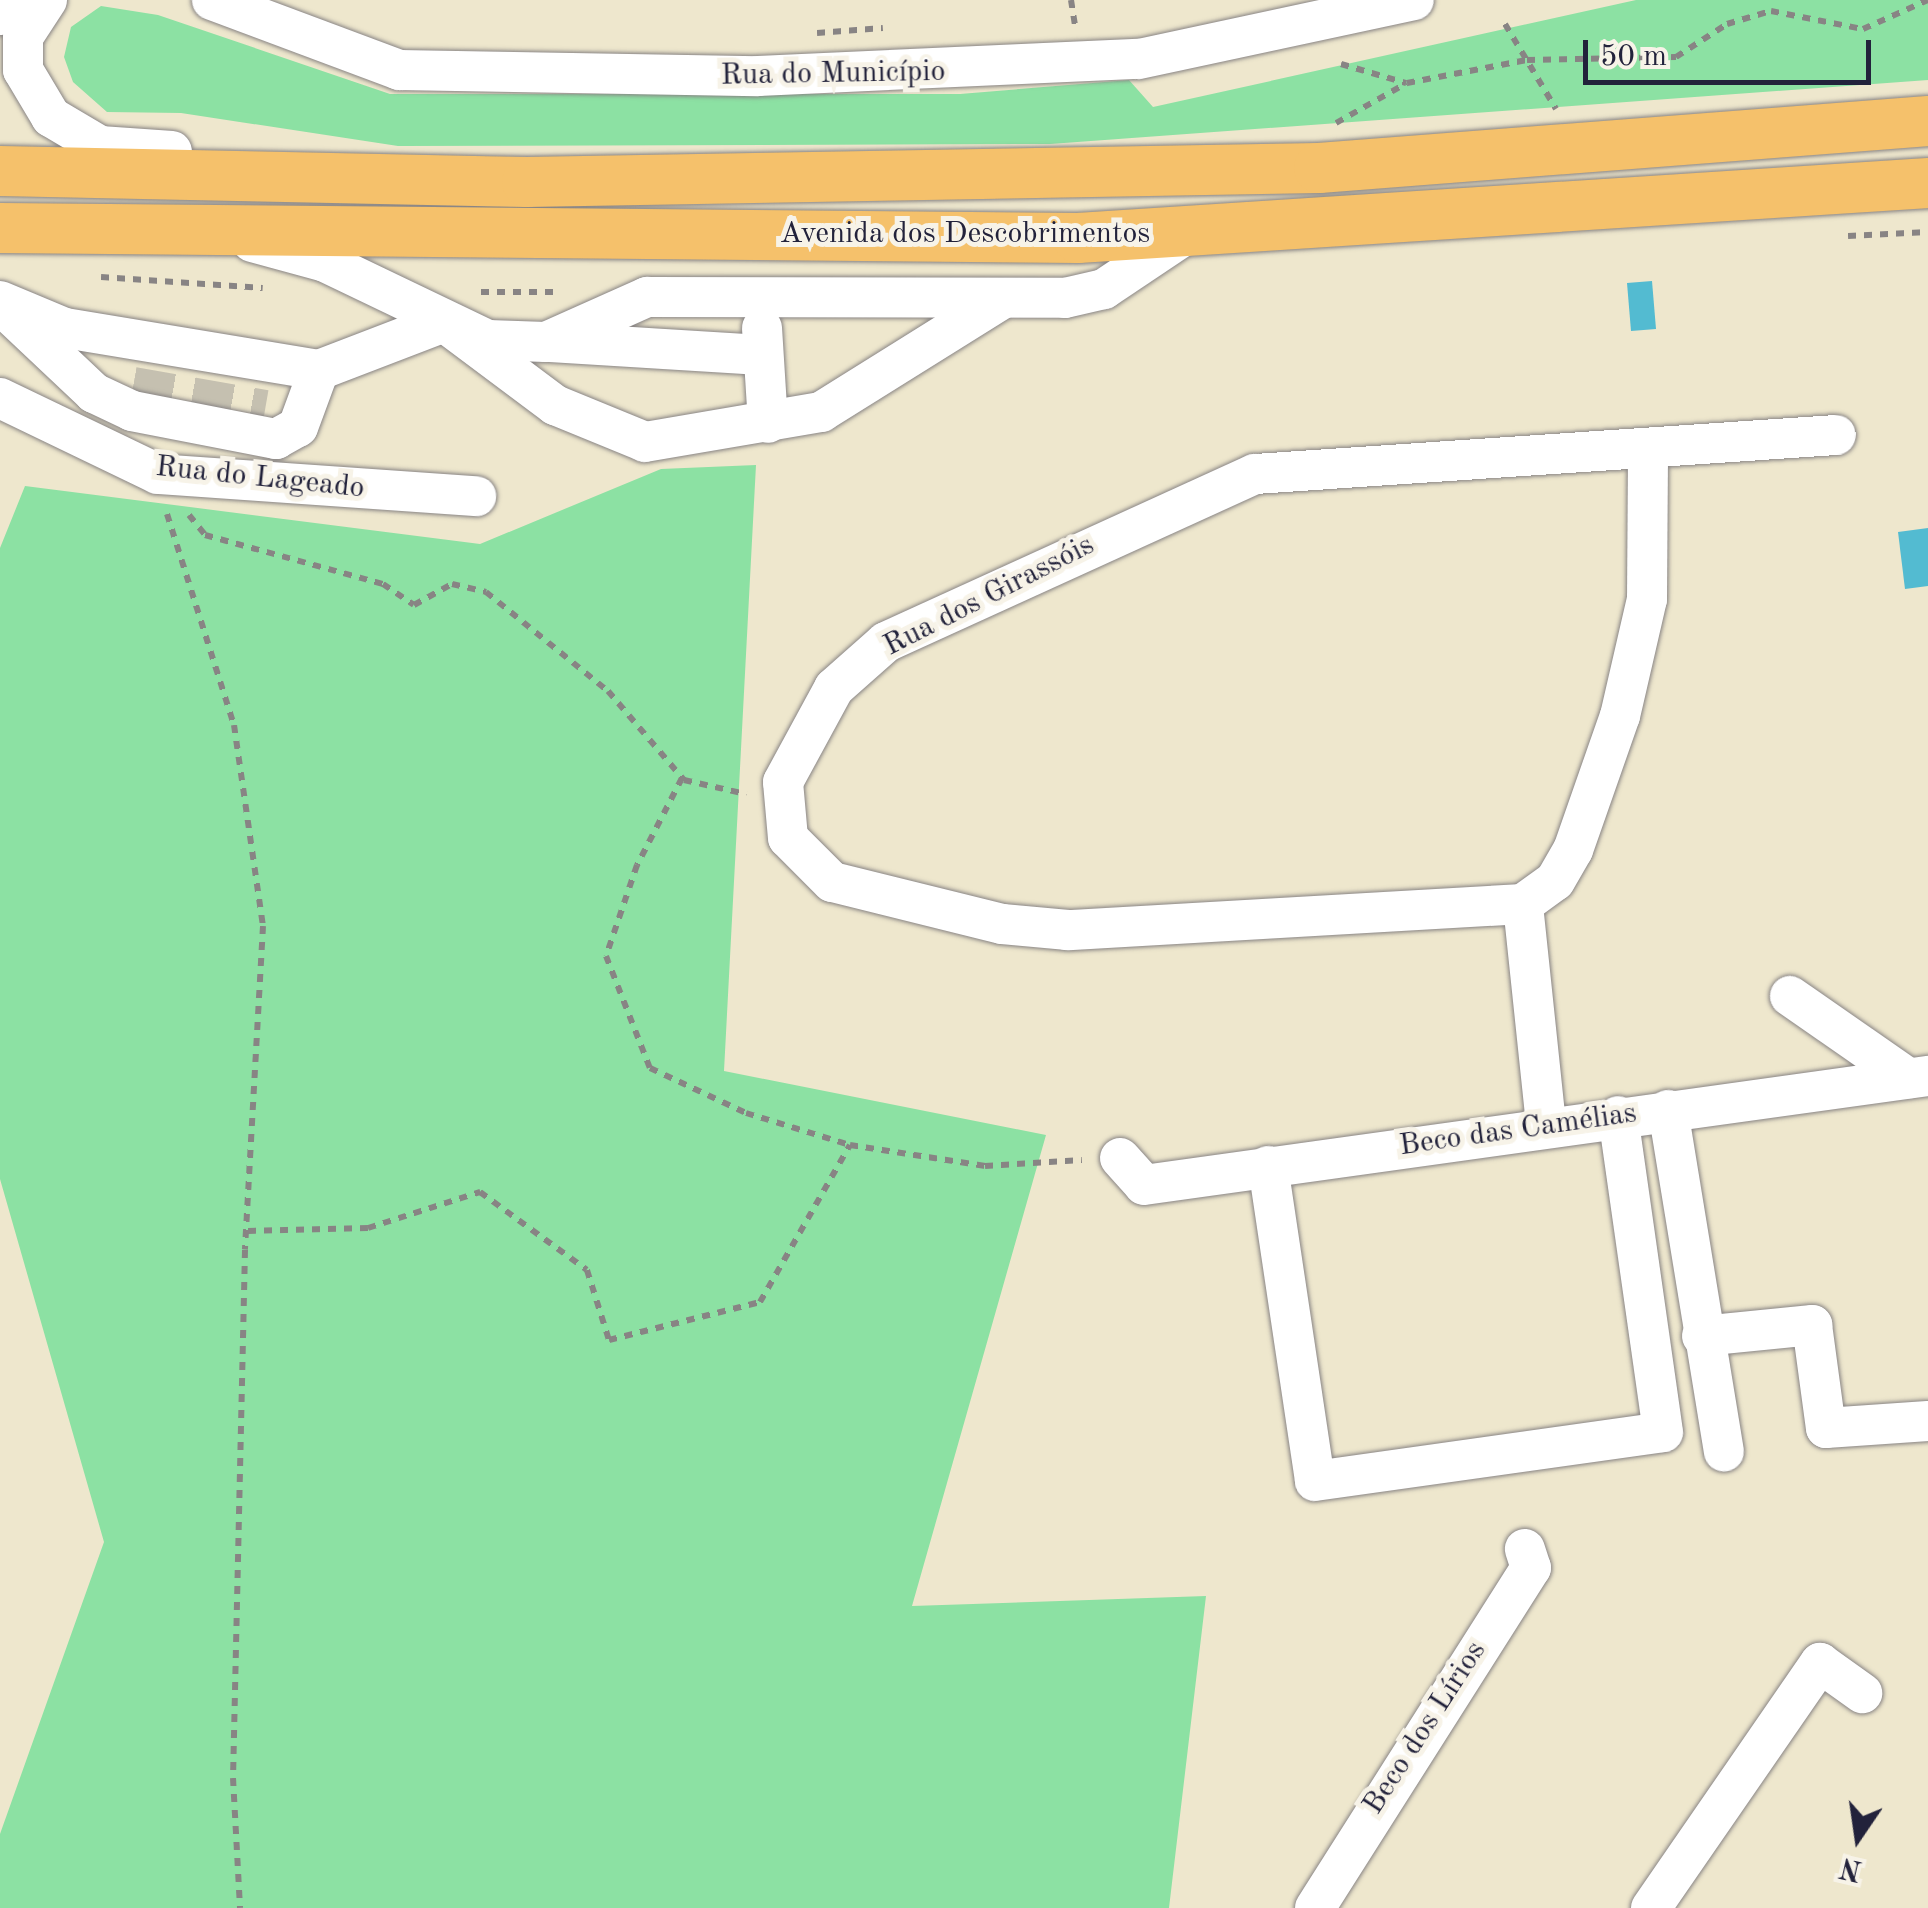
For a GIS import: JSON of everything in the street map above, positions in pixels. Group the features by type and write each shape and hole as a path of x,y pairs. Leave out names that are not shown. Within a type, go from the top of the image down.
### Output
{"main road":[{"name":"Avenida dos Descobrimentos","path":"0,171 283,177 1320,168 1928,121"},
{"name":"Avenida dos Descobrimentos","path":"0,228 1189,232 1928,182"}],"street":[{"path":"0,15 11,0"},
{"path":"47,0 23,37 23,70 51,118 79,138 283,177"},
{"name":"Rua do Município","path":"212,0 433,74 922,75 1197,51 1414,0"},
{"path":"205,230 325,262 488,340 762,355"},
{"path":"546,342 648,297 1000,300 1104,290 1189,232"},
{"path":"768,423 762,320 776,299"},
{"path":"444,322 555,405 608,431 645,442 821,412 1000,300"},
{"path":"0,302 65,328 313,386"},
{"path":"0,302 42,350 94,394 132,411 276,439 298,427 313,386"},
{"path":"265,410 444,322"},
{"path":"42,350 133,387"},
{"name":"Rua do Lageado","path":"0,398 158,474 476,496"},
{"name":"Rua dos Girassóis","path":"1523,904 1068,930 1002,924 832,882 788,838 782,796 798,742 834,688 886,642 1179,502 1255,474 1836,435"},
{"path":"1546,1124 1523,904 1555,881 1573,850 1620,716 1648,599 1648,449"},
{"path":"1790,996 1918,1077"},
{"name":"Beco das Camélias","path":"1120,1158 1144,1185 1546,1124 1918,1077"},
{"path":"1668,1110 1702,1336 1724,1451"},
{"path":"1268,1166 1315,1480 1663,1432 1618,1116"},
{"path":"1702,1336 1812,1325 1826,1428 1928,1421"},
{"name":"Beco dos Lírios","path":"1314,1908 1531,1568 1526,1548"},
{"path":"1652,1908 1820,1664 1862,1693"}],"path":[{"path":"1070,0 1074,21"},
{"path":"1330,130 1350,109 1407,84 1527,60 1676,58 1727,24 1771,11 1862,30 1928,0"},
{"path":"1505,24 1558,112"},
{"path":"1341,64 1407,84"},
{"path":"78,275 270,288"},
{"path":"158,474 204,535 382,584 414,605 452,584 486,592 608,691 682,778 782,796"},
{"path":"158,474 176,559 234,725 263,926 248,1231 233,1778 240,1908"},
{"path":"682,778 636,864 606,956 650,1068 746,1113 850,1145 985,1166 1120,1158"},
{"path":"248,1231 368,1228 480,1192 587,1270 609,1340 760,1302 850,1145"}],"green space":[{"path":"1636,0 1928,0 1928,80 1050,144 398,146 181,113 107,112 73,82 64,57 71,27 101,6 158,15 390,94 960,94 1129,80 1153,107"},
{"path":"756,465 724,1071 1046,1135 912,1606 1206,1596 1169,1908 0,1908 0,1834 104,1542 0,1179 0,548 25,486 480,544 661,469"}],"water":[{"path":"1652,281 1656,329 1631,331 1627,283"},
{"path":"1928,528 1928,586 1905,589 1898,532"}],"tunnel":[{"path":"133,387 265,410"}]}
